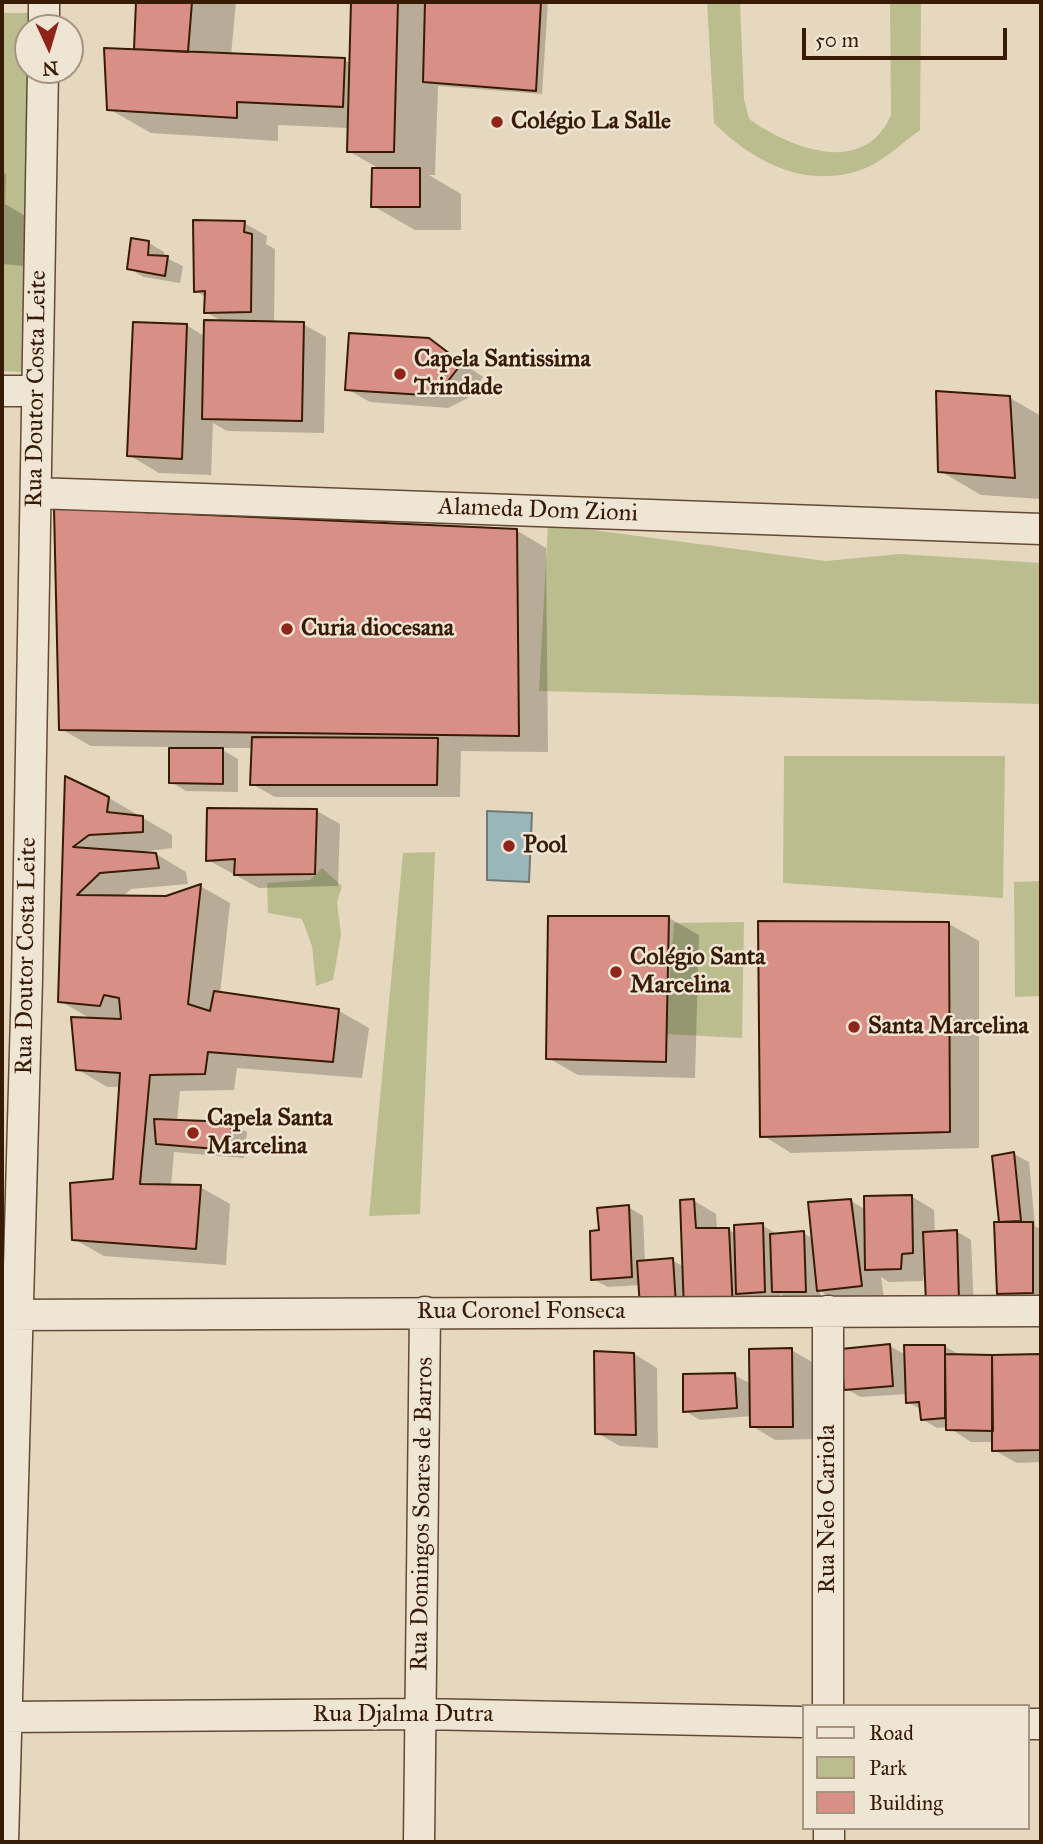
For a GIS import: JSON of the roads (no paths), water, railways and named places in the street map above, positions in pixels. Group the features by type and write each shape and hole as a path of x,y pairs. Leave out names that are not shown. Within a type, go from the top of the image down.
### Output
{"street":[{"name":"Rua Doutor Costa Leite","path":"3,1842 15,979 36,493 43,84"},
{"path":"2,390 37,391"},
{"name":"Alameda Dom Zioni","path":"36,493 1041,529"},
{"name":"Rua Nelo Cariola","path":"828,1311 828,1704"},
{"name":"Rua Coronel Fonseca","path":"10,1315 1041,1311"},
{"name":"Rua Domingos Soares de Barros","path":"419,1842 425,1312"},
{"name":"Rua Djalma Dutra","path":"5,1717 421,1714 802,1721"}],"water":[{"name":"Pool","path":"487,811 532,813 529,882 487,880"}],"place":[{"name":"Colégio La Salle","path":"497,122"},
{"name":"Capela Santissima Trindade","path":"400,374"},
{"name":"Curia diocesana","path":"287,629"},
{"name":"Pool","path":"509,846"},
{"name":"Colégio Santa Marcelina","path":"616,972"},
{"name":"Santa Marcelina","path":"854,1027"},
{"name":"Capela Santa Marcelina","path":"193,1133"}]}
